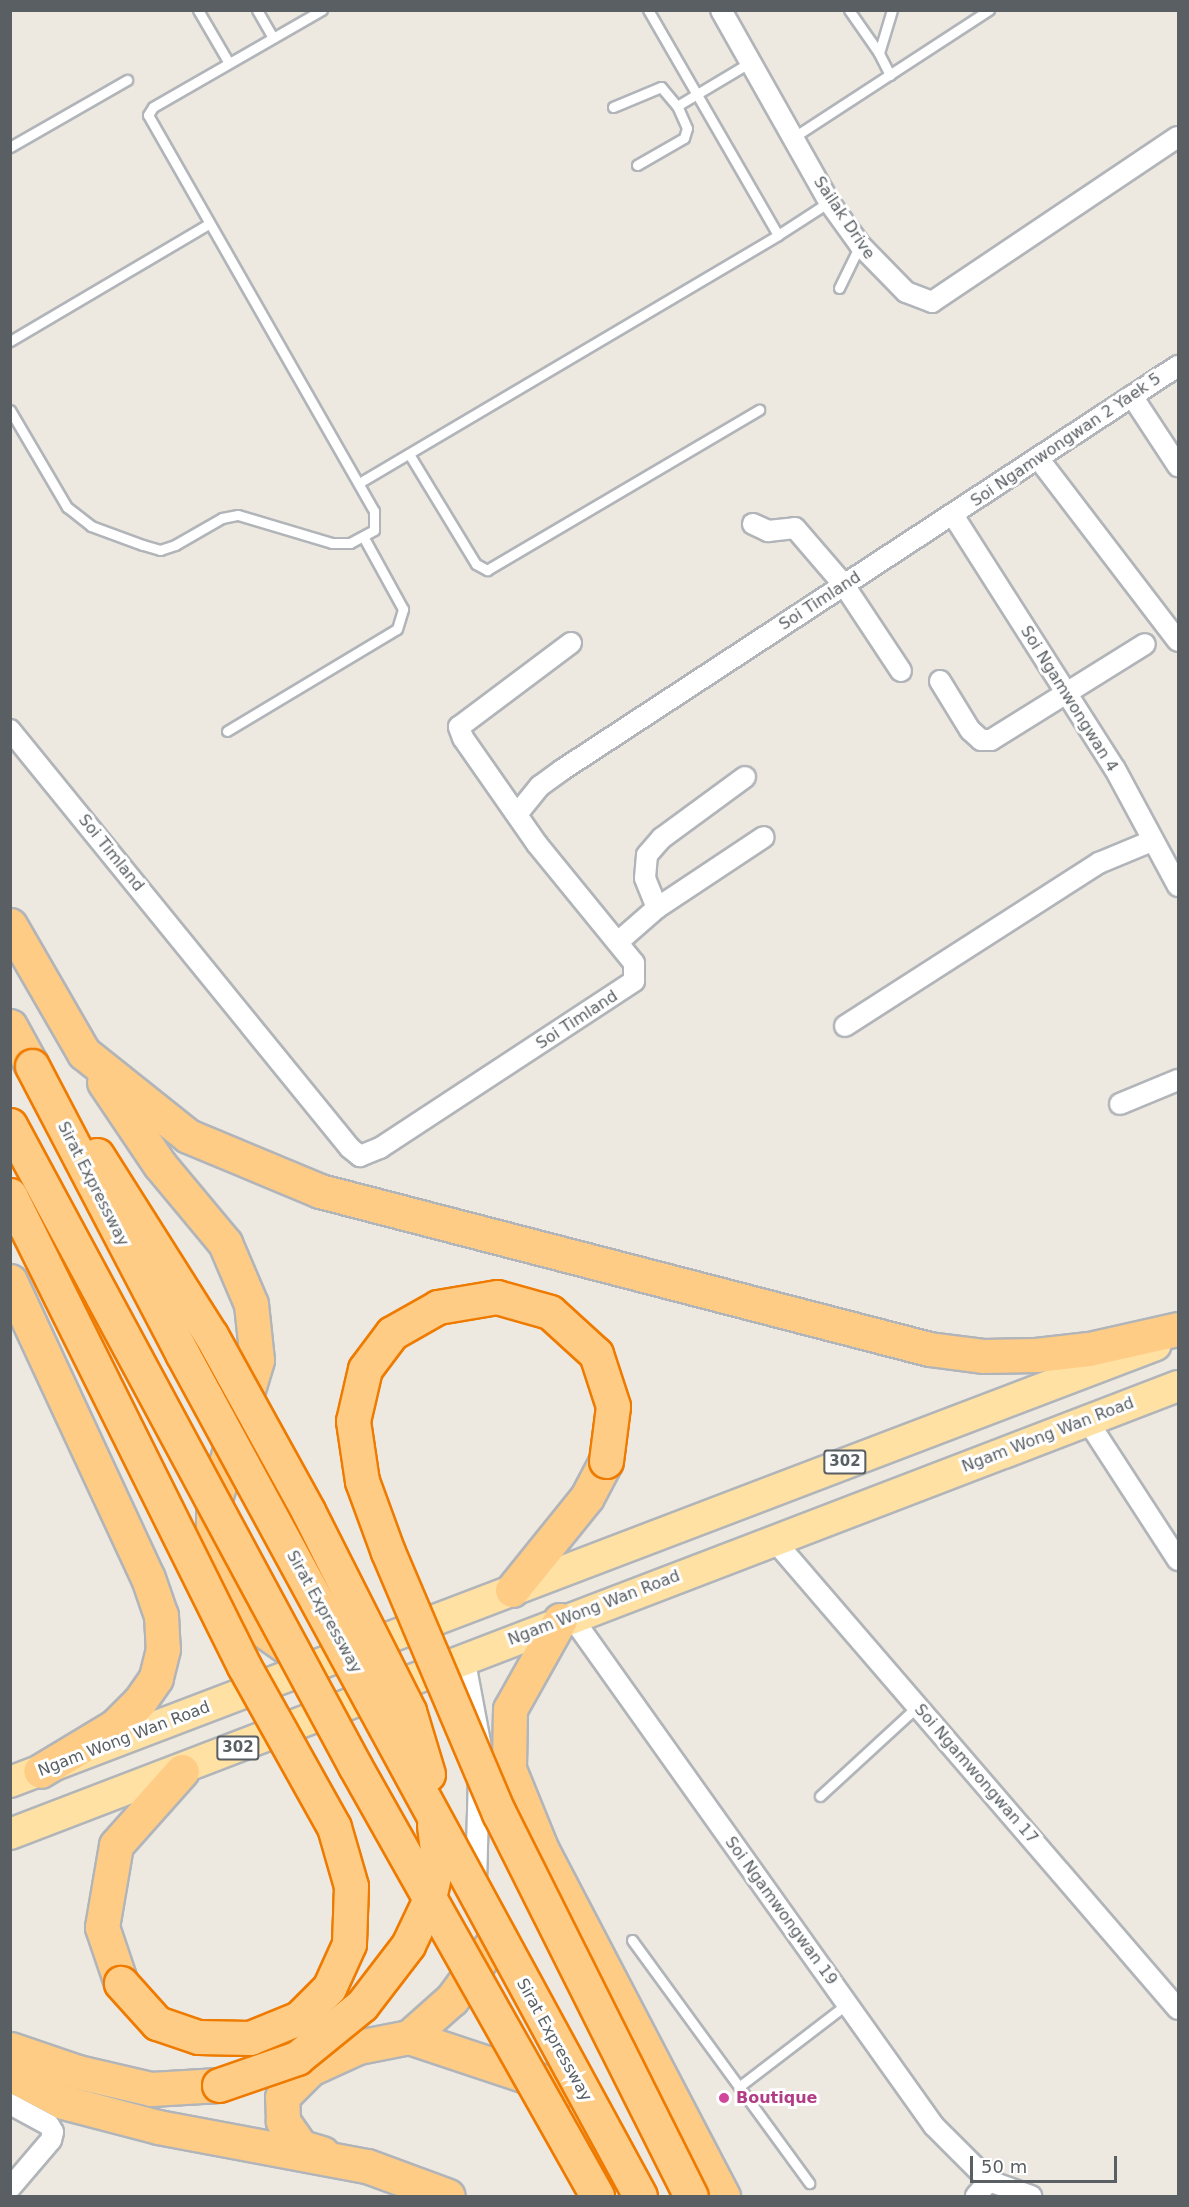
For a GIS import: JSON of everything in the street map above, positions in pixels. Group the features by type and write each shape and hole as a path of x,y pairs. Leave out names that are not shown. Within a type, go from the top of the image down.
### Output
{"highway":[{"path":"10,925 84,1053 160,1165 225,1243 250,1304 257,1360 213,1506 213,1541 264,1631 316,1666"},
{"name":"Sirat Expressway","path":"10,1026 182,1353 640,2196"},
{"path":"84,1053 188,1136 321,1191 929,1349 983,1356 1036,1355 1089,1349 1179,1329"},
{"path":"10,2049 78,2072 151,2089 219,2085 297,2058 362,2005 408,1945 428,1903 438,1858 428,1770 409,1711 363,1615 211,1335 107,1168 32,1066"},
{"path":"10,1125 355,1766 597,2196"},
{"path":"10,1195 244,1666 334,1827 351,1886 349,1944 329,1988 299,2018 250,2038 198,2037 157,2023 121,1983 102,1927 116,1845 182,1771"},
{"path":"10,1281 148,1578 161,1615 163,1649 156,1678 140,1701 115,1726 25,1777"},
{"path":"512,1590 587,1497 606,1461 613,1406 596,1354 550,1312 497,1297 438,1307 392,1333 364,1369 354,1421 362,1481 388,1552 499,1813 692,2196"},
{"path":"565,1618 510,1709 508,1769 541,1848 723,2196"},
{"path":"409,2037 452,1999 490,1947"},
{"path":"448,2196 367,2166 300,2147 284,2121 282,2097 310,2069 358,2047 409,2037 565,2089"},
{"path":"10,2074 63,2102 158,2127 367,2166"}],"main road":[{"name":"Ngam Wong Wan Road","path":"25,1777 1179,1337"},
{"name":"Ngam Wong Wan Road","path":"10,1834 182,1771 565,1618 1179,1386"}],"street":[{"name":"Sailak Drive","path":"721,10 829,202 860,245 906,292 932,302 1179,137"},
{"name":"Soi Ngamwongwan 2 Yaek 5","path":"953,515 1179,366"},
{"path":"1132,396 1179,466"},
{"path":"1038,458 1179,641"},
{"name":"Soi Timland","path":"10,730 360,1156 380,1148 634,981 634,963 537,844 518,813 548,780 953,515"},
{"name":"Soi Ngamwongwan 4","path":"953,515 1114,769 1179,886"},
{"path":"753,524 768,531 795,528 844,585 901,671"},
{"path":"518,813 463,738 459,727 571,643"},
{"path":"940,681 958,714 981,741 996,736 1145,644"},
{"path":"657,908 645,878 646,855 662,838 744,777"},
{"path":"618,942 657,908 764,837"},
{"path":"845,1026 1099,863 1152,841"},
{"path":"1120,1104 1179,1080"},
{"path":"1087,1420 1179,1560"},
{"name":"Soi Ngamwongwan 17","path":"774,1539 1179,2009"},
{"name":"Soi Ngamwongwan 19","path":"565,1618 934,2126 989,2181"},
{"path":"464,1657 482,1738 474,1874 490,1947 623,2196"},
{"path":"10,2104 49,2125 53,2132 51,2140 10,2188"},
{"path":"976,2196 989,2181 1031,2196"}],"lane":[{"path":"198,10 229,63"},
{"path":"257,10 273,38"},
{"path":"10,410 67,507 90,526 143,545 160,550 175,545 222,518 238,515 332,543 350,543 364,538 374,530 377,520 359,483 148,115 153,107 322,10"},
{"path":"648,10 699,94 778,235"},
{"path":"849,10 879,53 890,75"},
{"path":"879,53 892,10"},
{"path":"794,137 989,10"},
{"path":"677,106 749,63"},
{"path":"10,147 127,80"},
{"path":"613,107 661,87 677,106 687,128 684,138 637,165"},
{"path":"359,483 778,235 829,202"},
{"path":"10,341 209,224"},
{"path":"839,288 860,245"},
{"path":"409,454 476,564 493,569 759,410"},
{"path":"227,731 397,629 403,609 364,538"},
{"path":"820,1796 918,1706"},
{"path":"632,1940 809,2182"},
{"path":"740,2086 847,2004"}],"place":[{"name":"Boutique","path":"724,2098"}]}
